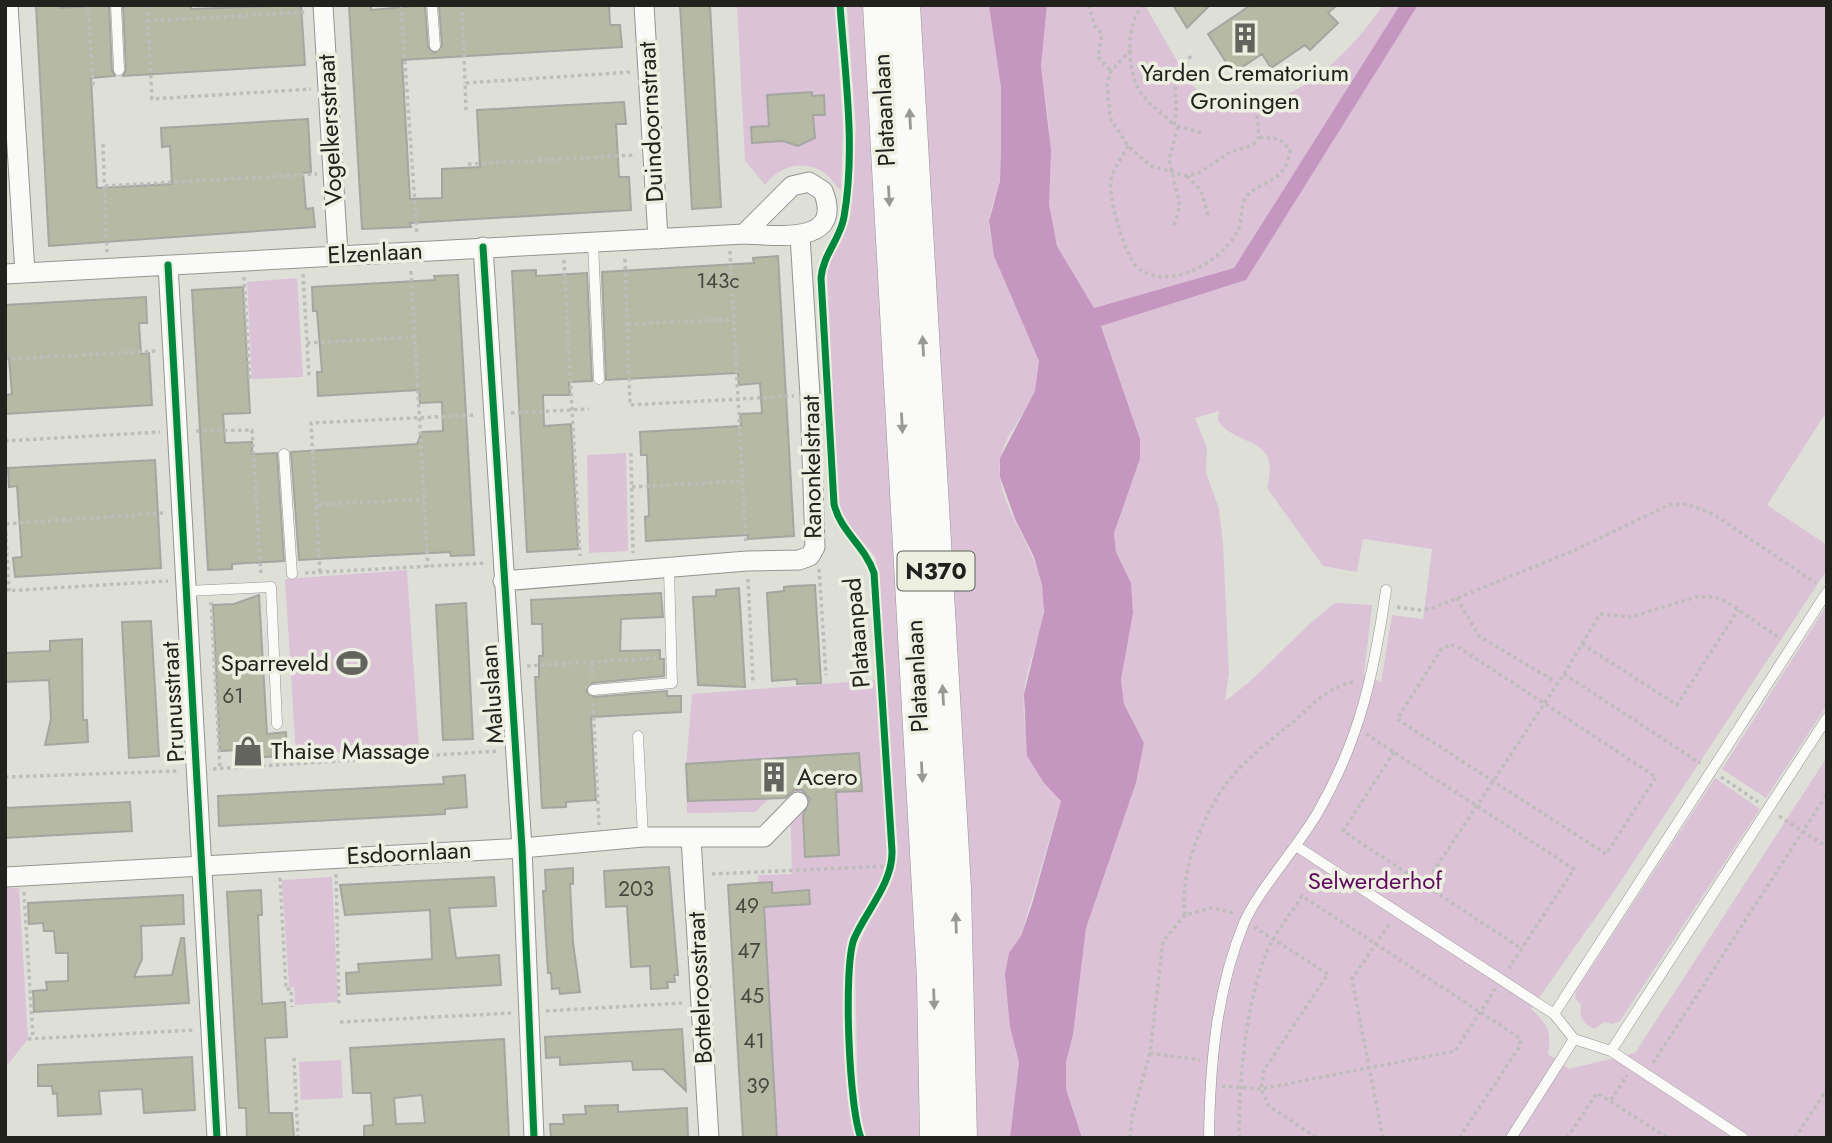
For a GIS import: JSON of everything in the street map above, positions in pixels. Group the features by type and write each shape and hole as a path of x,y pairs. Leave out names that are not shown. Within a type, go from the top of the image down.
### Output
{"highway":[{"name":"Plataanlaan","path":"878,5 931,927 936,1138"},
{"name":"Plataanlaan","path":"904,5 955,888 961,1138"}],"street":[{"path":"8,5 15,274"},
{"name":"Duindoornstraat","path":"644,5 658,239"},
{"name":"Vogelkersstraat","path":"323,8 338,256"},
{"path":"737,235 792,186 809,182 823,191 826,214 813,232 800,236"},
{"name":"Elzenlaan","path":"15,274 483,247 737,235 800,236"},
{"name":"Ranonkelstraat","path":"503,572 581,576 747,561 799,560 810,555 815,547 810,395 800,236"},
{"name":"Maluslaan","path":"483,247 522,848 534,1138"},
{"name":"Prunusstraat","path":"168,265 217,1138"},
{"name":"Esdoornlaan","path":"14,877 522,848 643,837 764,836 798,802"},
{"name":"Bottelroosstraat","path":"691,838 709,1138"}],"lane":[{"path":"116,5 119,70"},
{"path":"432,5 435,46"},
{"path":"593,243 599,379"},
{"path":"285,454 292,574"},
{"path":"593,690 672,682 669,570"},
{"path":"186,586 211,590 271,587 277,724"},
{"path":"1209,1138 1213,1061 1222,990 1245,921 1296,846 1348,756 1371,684 1386,590"},
{"path":"1553,1014 1827,591"},
{"path":"1611,1051 1827,718"},
{"path":"638,736 643,837"},
{"path":"1296,846 1553,1014 1574,1039 1611,1051 1743,1138"},
{"path":"1511,1138 1574,1039"}],"path":[{"path":"88,5 93,86"},
{"path":"147,5 152,99 328,88"},
{"path":"401,5 428,566"},
{"path":"462,5 466,110"},
{"path":"1089,5 1094,26 1102,34 1098,57 1111,71"},
{"path":"1143,5 1133,21 1131,50 1133,76 1139,90 1153,107 1176,126 1202,133"},
{"path":"147,20 323,8"},
{"path":"1131,50 1111,71 1107,83 1110,118 1128,146 1151,166 1187,176 1201,191 1209,218"},
{"path":"1174,225 1180,206 1169,159 1176,126 1177,102 1173,88 1177,75 1191,56"},
{"path":"466,83 648,71"},
{"path":"1187,176 1199,173 1230,152 1253,145 1259,137 1255,91"},
{"path":"1128,146 1111,179 1111,199 1121,235 1137,268 1151,275 1166,277 1208,262 1225,248 1241,225 1245,198 1276,180 1282,173 1289,159 1287,145 1280,139 1259,137"},
{"path":"103,144 108,269"},
{"path":"468,164 652,155"},
{"path":"105,186 333,173"},
{"path":"737,235 734,319 753,682"},
{"path":"624,241 630,405 810,395"},
{"path":"564,244 581,576"},
{"path":"302,257 309,376"},
{"path":"243,261 250,381"},
{"path":"628,324 734,319"},
{"path":"307,343 415,337"},
{"path":"5,359 173,351"},
{"path":"320,572 311,422 590,409"},
{"path":"5,442 178,431 252,430 261,576"},
{"path":"631,453 634,572"},
{"path":"632,487 743,481"},
{"path":"317,505 424,499"},
{"path":"1384,605 1419,610 1457,598 1596,541 1649,513 1669,505 1687,504 1713,514 1827,591"},
{"path":"6,524 182,512"},
{"path":"5,518 7,591 186,586"},
{"path":"810,555 821,574 827,675"},
{"path":"248,577 428,566 503,572"},
{"path":"211,590 220,768"},
{"path":"1425,884 1600,614 1631,617 1696,597 1714,597 1792,646"},
{"path":"1457,598 1479,636 1556,682"},
{"path":"1582,644 1677,705 1738,610"},
{"path":"1451,645 1460,648 1543,702 1656,777 1606,854 1397,719 1442,648 1451,645"},
{"path":"509,667 671,657"},
{"path":"592,662 600,841"},
{"path":"1563,674 1827,847"},
{"path":"1185,915 1183,900 1189,869 1203,825 1226,785 1254,755 1326,694 1341,684 1357,681 1371,684"},
{"path":"5,777 196,770 515,750"},
{"path":"1394,752 1343,831 1522,949"},
{"path":"1646,1075 1827,794"},
{"path":"335,857 340,1005"},
{"path":"279,861 286,989 291,989 292,1007"},
{"path":"694,874 892,862 887,877"},
{"path":"14,877 31,1039 211,1030"},
{"path":"1239,1138 1240,1088 1250,1021 1265,956 1302,896 1520,1038 1520,1046 1460,1138"},
{"path":"1383,1138 1352,979 1398,912"},
{"path":"1150,1053 1213,1061"},
{"path":"294,1058 298,1138"},
{"path":"1611,1100 1633,1066"},
{"path":"1795,1138 1827,1089"},
{"path":"1567,1138 1597,1093 1668,1138"}],"green space":[{"path":"737,5 835,5 843,127 841,190 818,169 801,165 777,173 765,185 745,161"},
{"path":"847,5 867,5 916,902 923,1138 867,1138 858,1109 855,960 864,932 891,879 898,850 876,558 846,522 838,505 827,270 850,218 856,129"},
{"path":"918,5 989,5 997,48 1002,136 1000,179 989,225 1006,286 1035,347 1039,364 1035,390 1003,449 1000,477 1009,509 1032,555 1042,586 1043,615 1024,694 1027,737 1043,777 1061,800 1021,936 1008,1003 1019,1062 1010,1138 970,1138"},
{"path":"1047,5 1145,5 1186,79 1210,97 1235,104 1260,103 1285,95 1308,82 1331,65 1351,45 1383,5 1400,5 1234,268 1094,308 1057,246 1049,204 1049,128 1041,66"},
{"name":"Selwerderhof","path":"1418,5 1827,5 1827,411 1767,505 1827,545 1827,570 1615,890 1531,1009 1547,1029 1548,1054 1569,1069 1635,1053 1827,757 1827,1138 1082,1138 1066,1089 1066,1062 1073,1035 1086,928 1136,783 1144,743 1124,704 1121,680 1133,613 1131,583 1116,552 1114,533 1140,460 1140,439 1101,325 1246,280","holes":["1219,411 1218,421 1227,430 1263,451 1270,471 1267,488 1323,566 1357,572 1363,539 1432,549 1423,619 1392,615 1381,682 1364,675 1372,605 1335,603 1254,678 1225,701 1229,673 1223,544 1219,509 1206,473 1207,448 1195,418"]},
{"path":"297,278 303,377 252,379 247,282"},
{"path":"626,453 628,551 589,553 587,455"},
{"name":"Sparreveld","path":"407,570 419,748 296,755 285,579"},
{"path":"1827,605 1827,705 1766,798 1722,769"},
{"path":"875,680 889,855 882,881 849,944 845,958 848,1104 856,1138 773,1138 758,875 792,874 790,799 771,797 755,812 687,813 686,767 692,694"},
{"path":"1715,778 1760,809 1620,1021 1612,1024 1605,1022 1594,1029 1582,1020 1581,1005 1575,998 1576,991"},
{"path":"332,877 338,1002 295,1005 294,987 289,987 282,880"},
{"path":"5,888 19,888 28,1039 5,1068"},
{"path":"341,1060 343,1098 301,1100 299,1062"}],"shaded area":[{"path":"989,5 1047,5 1041,66 1051,150 1049,204 1057,246 1094,308 1234,268 1400,5 1418,5 1246,280 1101,326 1140,439 1140,459 1114,533 1116,552 1131,583 1133,613 1121,680 1124,704 1144,743 1136,783 1086,928 1073,1035 1066,1062 1066,1089 1082,1138 1010,1138 1019,1062 1010,1027 1005,974 1009,953 1021,936 1032,904 1061,801 1044,783 1027,756 1024,694 1044,612 1042,585 1034,557 1015,519 1000,477 1000,458 1035,391 1039,361 994,256 989,221 1000,181 1001,88"}],"building":[{"path":"36,5 60,5 60,8 109,5 112,70 115,76 91,78 97,188 172,184 170,146 162,147 161,128 308,119 311,172 303,173 306,209 313,208 315,227 49,246"},
{"path":"123,5 191,5 191,9 301,5 305,65 123,76 126,70"},
{"path":"349,5 371,5 371,10 425,5 428,47 435,53 442,46 439,5 609,5 610,25 620,25 622,47 402,60 410,199 442,198 442,169 480,167 477,110 624,102 626,124 616,124 619,177 629,177 631,210 410,223 411,227 362,229"},
{"path":"680,5 710,5 721,207 692,209"},
{"path":"1173,5 1210,5 1187,28"},
{"name":"Yarden Crematorium Groningen","path":"1251,5 1337,5 1328,13 1338,23 1310,50 1305,45 1271,68 1262,54 1233,73 1208,34"},
{"path":"812,92 812,96 824,95 825,115 813,115 815,138 798,146 783,141 752,143 751,127 769,126 767,95"},
{"path":"778,256 794,536 748,539 748,535 646,541 645,517 649,516 647,455 641,455 640,432 741,426 740,414 762,413 760,383 739,385 738,373 606,380 602,272 754,263 753,258"},
{"path":"536,270 536,276 587,273 592,381 569,382 570,395 543,395 544,426 571,424 578,549 527,552 512,271"},
{"path":"458,275 474,555 451,556 450,552 299,560 291,452 417,444 422,432 443,431 442,402 420,403 419,390 318,396 317,372 322,372 317,311 313,311 312,287 435,280 434,276"},
{"path":"243,287 250,413 223,414 225,443 252,442 252,454 277,453 284,561 232,564 232,569 208,570 192,290"},
{"path":"146,297 147,323 139,323 141,354 149,353 152,405 5,414 5,395 12,394 9,358 5,358 5,305"},
{"path":"155,460 161,568 15,577 13,558 22,557 17,486 9,487 8,468"},
{"path":"815,585 821,683 797,684 797,679 772,681 767,593 784,591 784,587"},
{"path":"739,588 745,687 698,685 693,597 716,596 716,590"},
{"path":"661,593 663,617 621,619 620,651 660,650 660,659 664,659 664,676 592,683 586,691 594,697 667,691 667,696 681,696 681,712 591,717 596,800 566,802 566,807 542,808 535,677 539,677 539,656 543,656 542,624 532,624 531,600"},
{"path":"259,595 267,734 286,732 287,756 242,758 242,750 220,751 213,605 234,604"},
{"path":"466,603 473,739 443,740 436,605"},
{"path":"151,621 159,756 129,758 122,622"},
{"path":"82,639 83,720 87,720 88,742 45,745 51,719 49,680 5,682 5,653 50,651 50,641"},
{"name":"Acero","path":"859,753 862,791 836,792 839,855 805,857 803,815 810,799 802,790 794,790 785,798 688,801 686,764"},
{"path":"465,775 467,807 445,809 445,814 219,826 218,796 444,784 443,777"},
{"path":"130,802 132,831 5,838 5,808"},
{"path":"669,867 678,975 674,975 675,982 667,982 668,988 651,989 650,966 631,967 627,906 606,907 604,871"},
{"path":"573,868 573,884 570,884 573,943 580,992 560,994 559,988 552,989 551,973 548,973 543,891 546,891 545,870"},
{"path":"494,877 496,906 449,908 456,958 499,955 501,985 347,994 346,973 359,972 358,964 432,959 430,910 345,915 340,885"},
{"path":"772,882 772,893 809,890 810,904 764,907 777,1138 743,1138 728,885"},
{"path":"261,890 262,915 258,915 262,1004 285,1002 287,1037 265,1038 269,1113 292,1113 294,1138 247,1138 246,1108 239,1108 227,892"},
{"path":"183,895 184,924 141,926 142,959 134,977 172,975 181,938 184,938 189,1003 34,1012 33,991 47,990 46,982 68,981 68,953 56,953 54,931 44,931 43,923 29,924 28,903"},
{"path":"682,1029 686,1091 663,1069 633,1070 632,1061 560,1065 560,1057 546,1058 545,1037"},
{"path":"504,1039 509,1138 364,1138 364,1126 373,1125 371,1093 353,1093 350,1048","holes":["422,1095 425,1123 396,1124 394,1098"]},
{"path":"192,1057 195,1110 144,1113 142,1089 99,1091 101,1114 58,1116 57,1093 53,1094 52,1086 38,1086 38,1065"},
{"path":"618,1105 618,1112 687,1108 688,1137 551,1138 550,1124 564,1124 563,1115 586,1114 585,1106"}],"cycle path":[{"name":"Plataanpad","path":"840,5 849,165 844,217 822,269 821,278 834,504 837,514 874,573 892,851 884,886 859,928 851,955 849,1038 853,1099 861,1138"},
{"path":"483,247 522,848 534,1138"},
{"path":"168,265 217,1138"}],"place":[{"name":"Yarden Crematorium Groningen","path":"1245,38"},
{"name":"Sparreveld","path":"352,663"},
{"name":"Thaise Massage","path":"248,751"},
{"name":"Acero","path":"774,777"}]}
